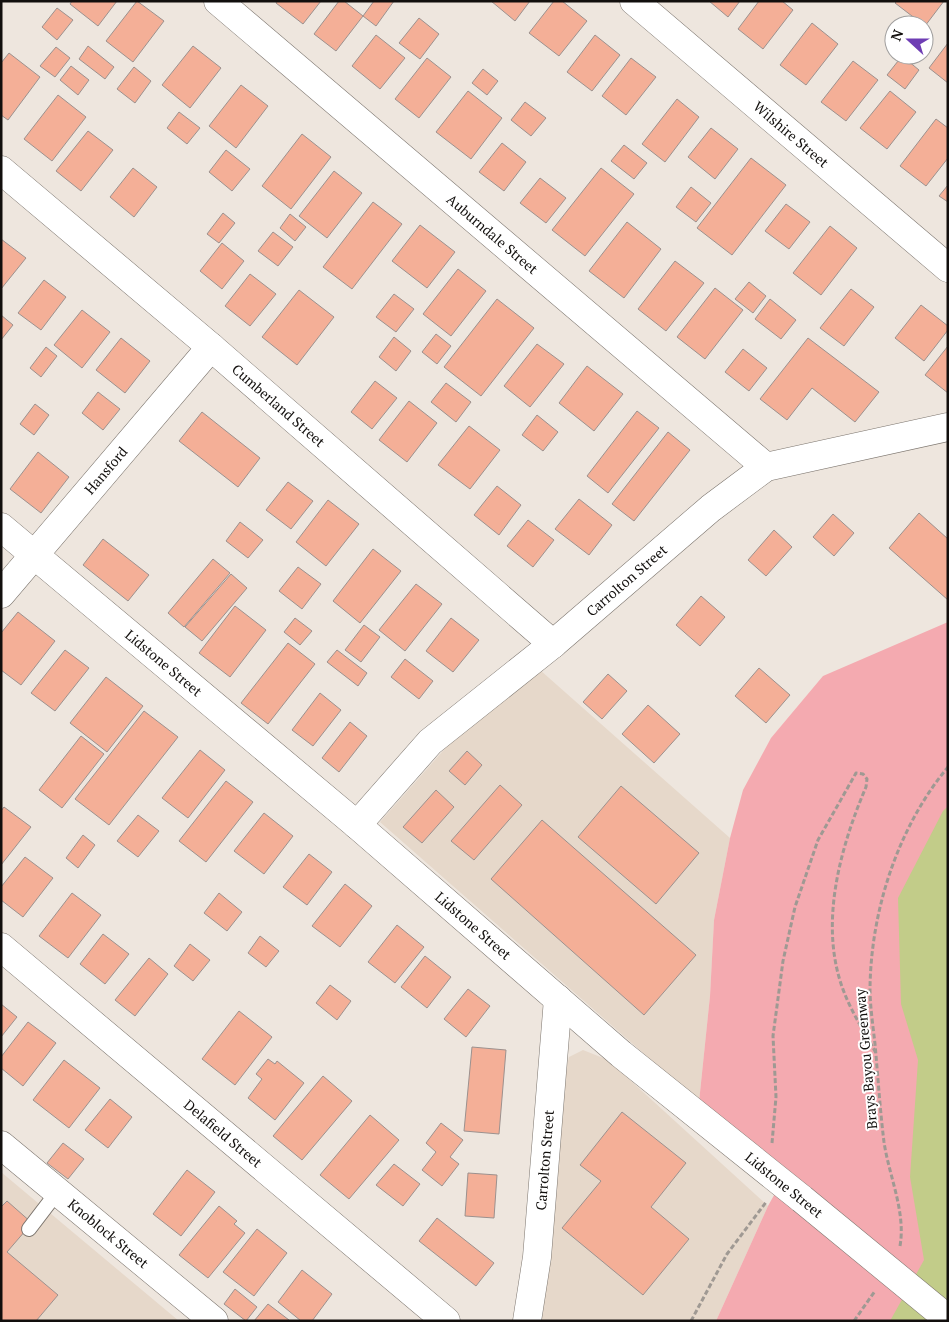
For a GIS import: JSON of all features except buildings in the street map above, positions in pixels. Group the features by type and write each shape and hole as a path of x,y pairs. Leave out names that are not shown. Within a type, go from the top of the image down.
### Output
{"street":[{"name":"Auburndale Street","path":"218,1 766,467"},
{"name":"Wilshire Street","path":"634,1 948,268"},
{"name":"Cumberland Street","path":"1,170 211,346 553,644"},
{"name":"Hansford","path":"1,594 211,346"},
{"name":"Carrolton Street","path":"357,825 430,742 553,644 711,508 766,467 948,427"},
{"name":"Lidstone Street","path":"1,527 357,825 621,1054 948,1319"},
{"name":"Delafield Street","path":"1,947 446,1321"},
{"name":"Carrolton Street","path":"527,1321 537,1257 558,999"},
{"name":"Knoblock Street","path":"1,1145 214,1321"}],"lane":[{"path":"29,1229 58,1191"}],"path":[{"name":"Brays Bayou Greenway","path":"899,1248 897,1196 884,1144 870,989 873,950 884,894 910,824 928,790 948,767"},
{"path":"691,1321 727,1254 764,1208 772,1175 771,1144 776,1097 773,1036 782,960 795,907 818,840 856,773 863,774 867,779 866,787 842,854 835,894 834,932 836,960 844,991 876,1053"},
{"path":"854,1321 880,1284"}],"shaded area":[{"path":"948,622 948,1321 716,1321 768,1206 787,1172 699,1102 710,996 714,920 730,838 743,790 771,738 823,676"},
{"path":"540,670 730,838 714,920 710,996 699,1102 380,822 457,735"},
{"path":"948,806 948,1321 890,1321 924,1260 910,1177 918,1060 901,1004 898,898 943,811"},
{"path":"583,1050 608,1060 768,1206 716,1321 538,1321 564,1080 569,1057"},
{"path":"1,1172 179,1321 1,1321"}]}
